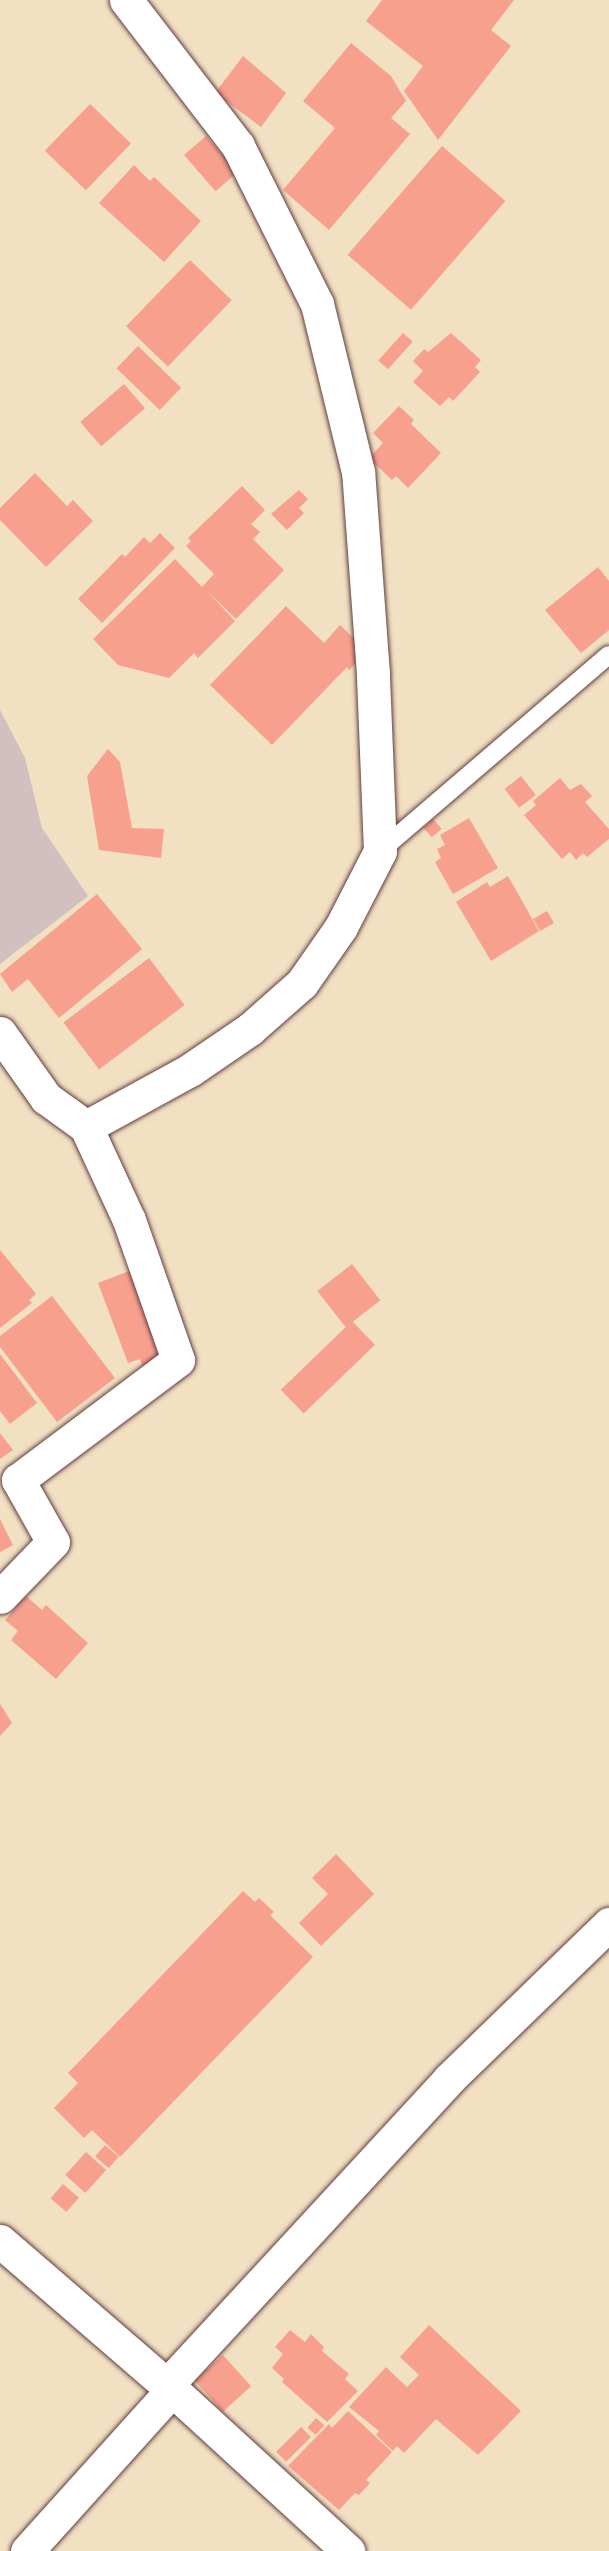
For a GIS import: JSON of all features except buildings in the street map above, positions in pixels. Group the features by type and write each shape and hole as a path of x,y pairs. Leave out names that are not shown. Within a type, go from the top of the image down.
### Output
{"street":[{"path":"86,1127 190,1070 250,1029 302,983 341,927 380,851 373,674 358,472 317,304 238,146 126,0"},
{"path":"0,1033 46,1098 86,1127 129,1220 178,1360 18,1480 53,1542 0,1597"},
{"path":"27,2551 448,2079 609,1924"},
{"path":"0,2241 170,2388 348,2551"}],"lane":[{"path":"380,851 609,655"}],"shaded area":[{"path":"0,710 25,758 42,828 88,896 0,964"}]}
